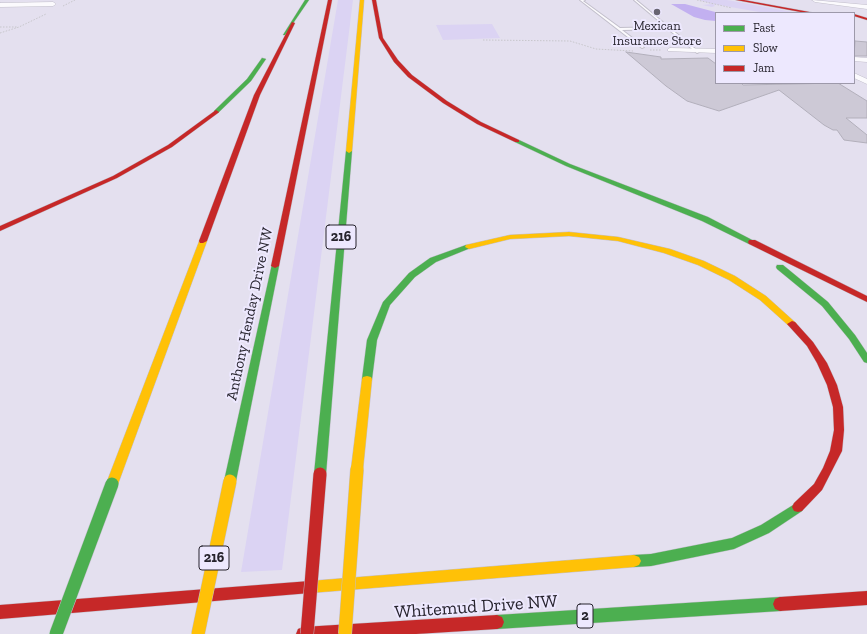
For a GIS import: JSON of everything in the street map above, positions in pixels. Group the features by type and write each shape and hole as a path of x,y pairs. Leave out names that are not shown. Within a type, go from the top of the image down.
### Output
{"main road":[{"path":"56,634 257,95 293,23 307,0"},
{"name":"Anthony Henday Drive NW","path":"198,634 330,0"},
{"name":"216","path":"307,634 362,0"},
{"path":"374,0 378,30 385,46 410,76 445,102 479,123 568,165 705,219 867,299"},
{"path":"738,0 807,12"},
{"path":"855,16 867,19"},
{"path":"0,228 115,178 187,134 215,113 249,80 293,23"},
{"path":"705,219 769,259 795,278 825,304 852,337 867,360"},
{"path":"0,612 651,560 734,542 765,529 794,511 818,487 828,470 836,451 839,430 838,407 832,385 810,344 795,327 763,298 732,278 700,263 667,251 618,239 569,234 510,237 474,245 433,260 412,275 386,304 372,340 357,469 345,634"},
{"name":"Whitemud Drive NW","path":"303,634 867,598"}],"street":[{"path":"815,0 844,6 867,6"},
{"path":"0,5 52,4"},
{"path":"855,12 856,5"},
{"path":"670,50 698,52 715,51"},
{"path":"855,59 867,60"},
{"path":"855,76 867,82"}],"lane":[{"path":"582,0 643,47"},
{"path":"635,0 698,52"},
{"path":"621,29 669,28"}],"path":[{"path":"62,7 75,0"},
{"path":"0,33 19,27 47,14"},
{"path":"0,27 19,27"},
{"path":"483,40 570,41 596,49 621,51"}],"shaded area":[{"path":"338,0 353,0 282,570 241,572"},
{"path":"699,0 727,0 793,12 759,12 713,4 715,6 712,7 702,5 712,4"},
{"path":"671,4 685,4 715,12 715,21 694,17"},
{"path":"492,24 500,38 443,40 436,25"}],"building":[{"path":"855,41 867,42 867,56 855,56"},
{"path":"626,52 661,57 661,59 708,58 715,63 715,84 840,84 867,101 867,118 846,118 867,135 867,143 844,140 837,130 833,130 824,125 779,90 719,111 687,101 666,86"}],"traffic: fast":[{"path":"284,34 307,0"},
{"path":"216,112 249,80 264,59"},
{"path":"517,141 568,165 705,219 752,242"},
{"path":"320,474 349,151"},
{"path":"367,379 372,340 386,304 412,275 433,260 469,247"},
{"path":"230,481 275,266"},
{"path":"780,267 825,304 852,337 867,360"},
{"path":"56,634 112,484"},
{"path":"634,561 651,560 734,543 765,529 798,507"},
{"path":"497,622 780,604"}],"traffic: slow":[{"path":"349,151 362,0"},
{"path":"469,247 510,237 569,234 618,239 667,251 701,263 732,278 763,298 792,324"},
{"path":"112,484 203,241"},
{"path":"357,469 367,379"},
{"path":"345,634 357,469"},
{"path":"198,634 230,481"},
{"path":"310,587 634,561"}],"traffic: jam":[{"path":"275,266 330,0"},
{"path":"374,0 381,38 396,61 410,76 445,102 479,123 517,141"},
{"path":"738,0 807,12"},
{"path":"855,15 867,19"},
{"path":"203,241 257,95 293,23"},
{"path":"0,229 115,177 170,146 216,112"},
{"path":"752,242 867,299"},
{"path":"792,324 810,344 822,363 832,385 838,407 839,430 836,451 828,469 818,487 798,507"},
{"path":"307,634 320,474"},
{"path":"0,612 310,587"},
{"path":"780,604 867,598"},
{"path":"303,634 497,622"}],"place":[{"name":"Mexican Insurance Store","path":"657,12"}]}
